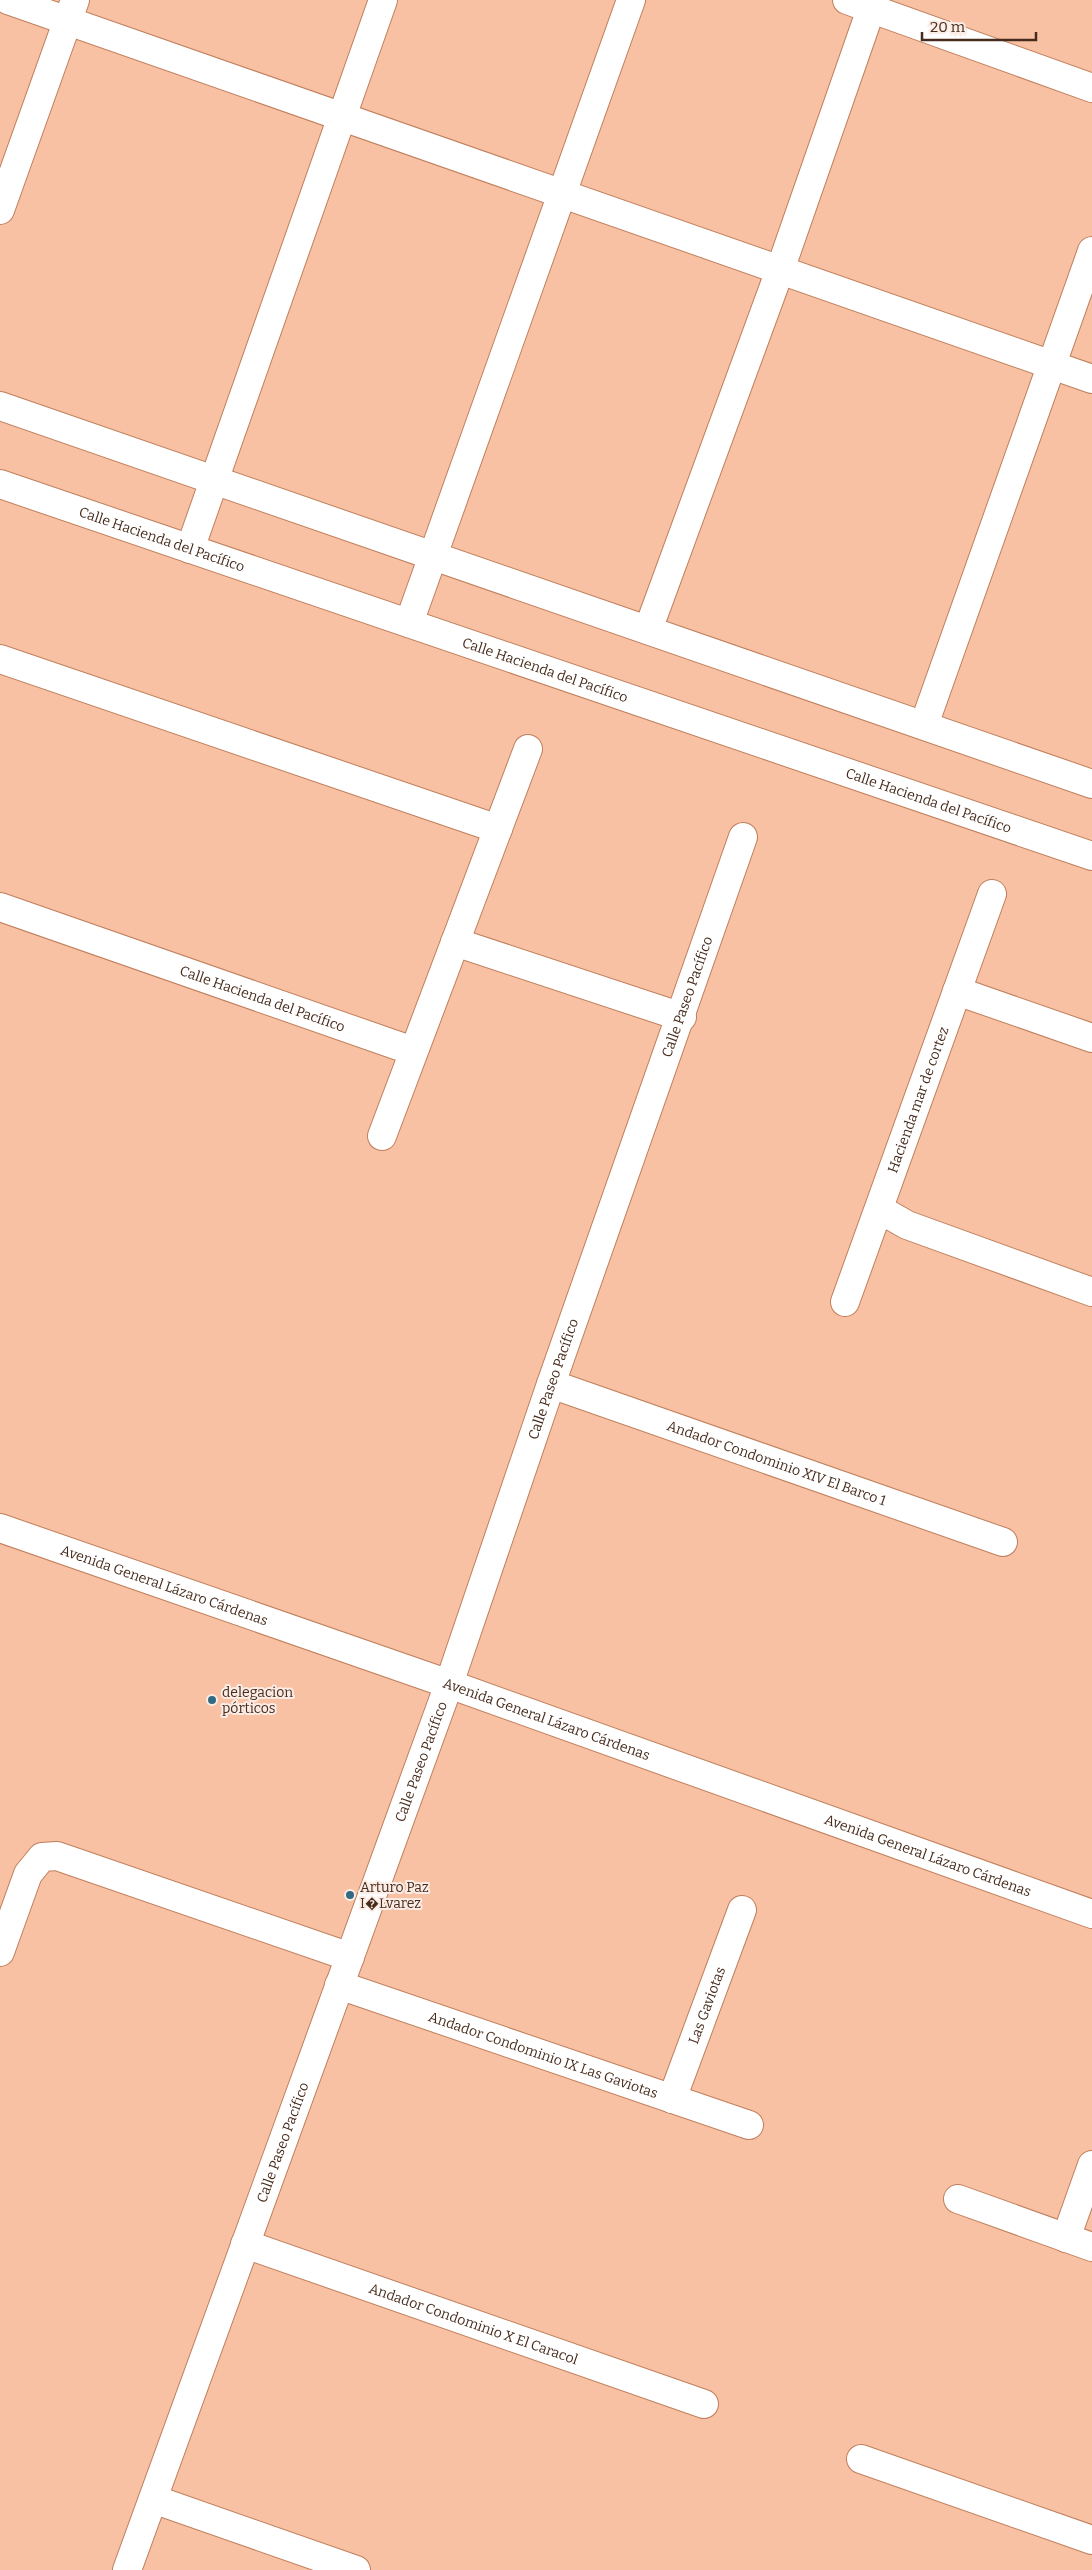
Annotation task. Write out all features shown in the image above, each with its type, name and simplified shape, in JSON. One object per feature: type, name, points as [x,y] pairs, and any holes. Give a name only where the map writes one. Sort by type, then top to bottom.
[{"type":"street","points":[[8,0],[72,10],[344,117],[1092,379]]},
{"type":"street","points":[[190,549],[344,117],[383,0]]},
{"type":"street","points":[[409,623],[631,0]]},
{"type":"street","points":[[648,630],[780,270],[859,4],[1092,88]]},
{"type":"street","points":[[0,210],[72,10]]},
{"type":"street","points":[[924,725],[1092,251]]},
{"type":"street","points":[[0,406],[1092,784]]},
{"type":"street","name":"Calle Hacienda del Pacífico","points":[[0,484],[1092,856]]},
{"type":"street","points":[[0,659],[498,829]]},
{"type":"street","points":[[382,1136],[528,749]]},
{"type":"street","name":"Calle Paseo Pacífico","points":[[127,2570],[449,1684],[551,1384],[682,1017],[743,837]]},
{"type":"street","name":"Hacienda mar de cortez","points":[[845,1302],[992,894]]},
{"type":"street","name":"Calle Hacienda del Pacífico","points":[[0,907],[413,1051]]},
{"type":"street","points":[[455,942],[682,1017]]},
{"type":"street","points":[[957,991],[1092,1038]]},
{"type":"street","points":[[879,1209],[907,1225],[1092,1292]]},
{"type":"street","name":"Andador Condominio XIV El Barco 1","points":[[551,1384],[1003,1542]]},
{"type":"street","name":"Avenida General Lázaro Cárdenas","points":[[0,1528],[449,1684],[1092,1914]]},
{"type":"street","points":[[0,1952],[28,1874],[42,1857],[57,1856],[350,1956]]},
{"type":"street","name":"Las Gaviotas","points":[[672,2099],[742,1910]]},
{"type":"street","name":"Andador Condominio IX Las Gaviotas","points":[[339,1985],[749,2125]]},
{"type":"street","points":[[1066,2238],[1092,2165]]},
{"type":"street","points":[[958,2199],[1092,2247]]},
{"type":"street","name":"Andador Condominio X El Caracol","points":[[245,2244],[704,2404]]},
{"type":"street","points":[[861,2460],[1092,2540]]},
{"type":"street","points":[[153,2499],[356,2570]]},
{"type":"place","name":"delegacion pórticos","points":[[212,1700]]},
{"type":"place","name":"Arturo Paz I�Lvarez","points":[[350,1895]]}]
